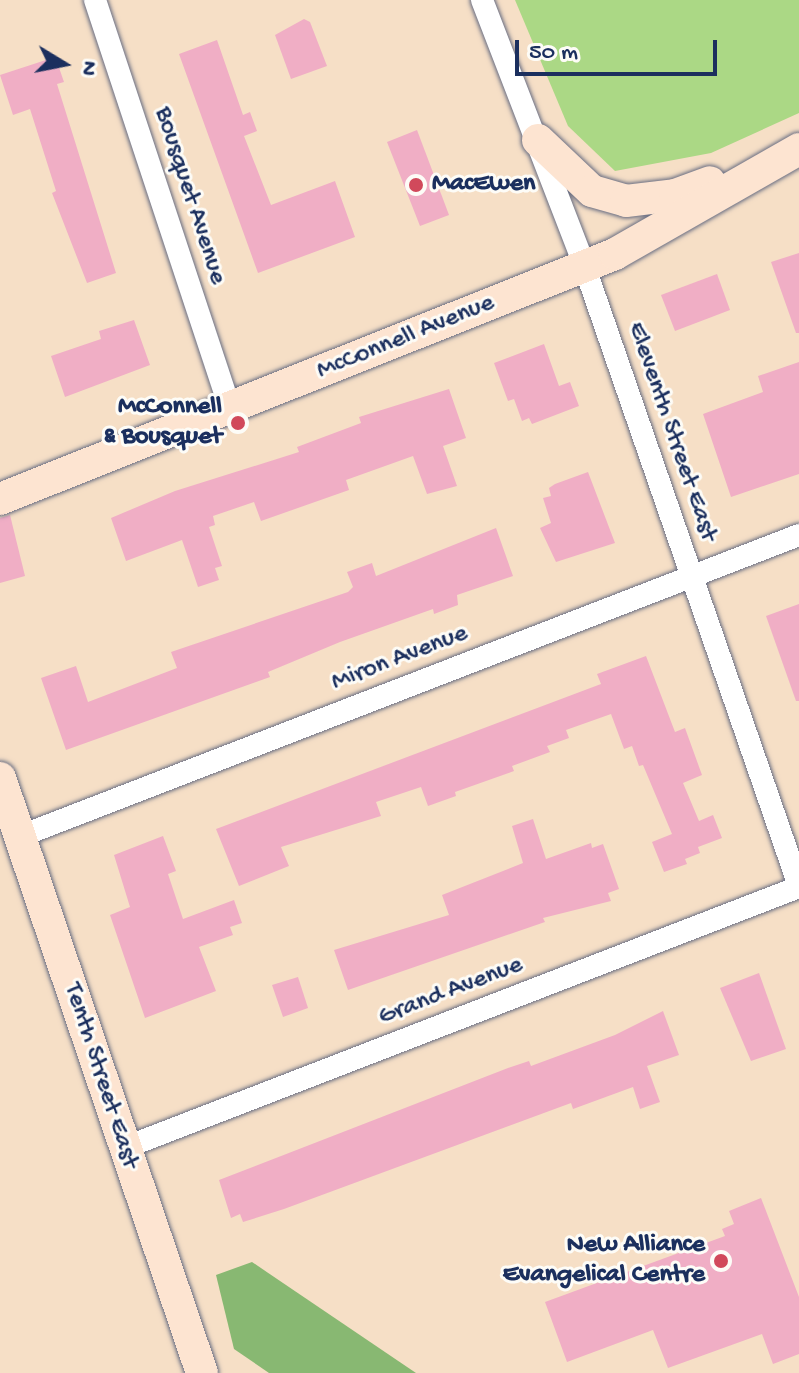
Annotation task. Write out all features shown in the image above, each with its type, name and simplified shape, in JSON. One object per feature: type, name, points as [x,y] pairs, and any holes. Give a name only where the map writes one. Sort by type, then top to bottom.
[{"type":"main road","points":[[538,140],[592,191],[626,201],[675,195],[799,148]]},
{"type":"main road","name":"McConnell Avenue","points":[[0,499],[615,254],[799,148]]},
{"type":"main road","name":"Tenth Street East","points":[[0,778],[202,1373]]},
{"type":"street","name":"Bousquet Avenue","points":[[95,0],[230,408]]},
{"type":"street","name":"Eleventh Street East","points":[[482,0],[584,265],[799,887]]},
{"type":"street","name":"Miron Avenue","points":[[21,836],[799,535]]},
{"type":"street","name":"Grand Avenue","points":[[124,1148],[799,887]]},
{"type":"green space","points":[[515,0],[799,0],[799,113],[711,153],[615,171],[568,126]]},
{"type":"green space","points":[[252,1262],[416,1373],[269,1373],[234,1349],[216,1275]]},
{"type":"building","points":[[304,19],[310,22],[327,66],[291,79],[275,35]]},
{"type":"building","points":[[217,40],[243,115],[250,112],[257,131],[244,136],[271,205],[335,181],[355,237],[258,273],[179,54]]},
{"type":"building","points":[[56,59],[64,82],[57,84],[116,273],[87,283],[52,193],[56,191],[30,109],[13,115],[0,75]]},
{"type":"building","points":[[417,130],[449,215],[420,226],[387,142]]},
{"type":"building","points":[[799,253],[799,333],[796,333],[771,262]]},
{"type":"building","points":[[717,274],[730,310],[675,331],[661,295]]},
{"type":"building","points":[[134,320],[150,365],[65,397],[51,356],[101,339],[99,331]]},
{"type":"building","points":[[544,344],[559,386],[570,382],[579,406],[532,424],[529,418],[522,421],[514,399],[508,401],[494,363]]},
{"type":"building","points":[[799,362],[799,474],[731,497],[703,414],[763,392],[758,376]]},
{"type":"building","points":[[449,389],[466,438],[443,446],[457,486],[427,494],[413,456],[346,480],[349,490],[261,521],[254,502],[213,516],[215,525],[209,527],[222,566],[215,568],[219,580],[198,587],[182,540],[126,561],[111,518],[175,491],[299,452],[297,447],[361,423],[359,417]]},
{"type":"building","points":[[588,472],[615,543],[556,562],[540,528],[551,523],[543,498],[551,496],[549,488],[555,484]]},
{"type":"building","points":[[10,515],[25,576],[0,583],[0,518]]},
{"type":"building","points":[[496,528],[513,576],[457,595],[458,605],[434,614],[433,609],[340,642],[268,672],[270,677],[66,750],[41,678],[76,666],[88,702],[177,668],[171,652],[348,592],[353,587],[347,572],[372,563],[376,576]]},
{"type":"building","points":[[799,604],[799,701],[796,701],[766,616]]},
{"type":"building","points":[[646,656],[675,732],[685,728],[702,775],[683,783],[699,821],[713,815],[722,838],[698,847],[700,853],[685,859],[687,864],[664,872],[652,842],[672,834],[643,765],[639,766],[632,746],[624,749],[611,714],[566,730],[569,738],[547,746],[550,752],[512,766],[514,771],[455,792],[456,796],[428,806],[421,787],[376,802],[381,816],[281,847],[289,866],[239,886],[216,829],[601,684],[597,674]]},
{"type":"building","points":[[533,819],[546,859],[591,843],[592,848],[603,844],[619,889],[608,893],[611,901],[543,918],[545,922],[348,990],[334,950],[449,915],[442,895],[523,863],[512,826]]},
{"type":"building","points":[[163,836],[176,871],[168,874],[183,919],[234,900],[242,923],[230,927],[233,935],[199,947],[216,991],[145,1018],[110,915],[130,907],[114,855]]},
{"type":"building","points":[[759,973],[786,1049],[751,1061],[720,988]]},
{"type":"building","points":[[298,977],[308,1008],[283,1017],[272,985]]},
{"type":"building","points":[[663,1011],[679,1055],[647,1066],[660,1102],[640,1109],[633,1087],[573,1109],[571,1103],[284,1209],[243,1222],[240,1214],[231,1218],[219,1180],[508,1068],[529,1061],[531,1066],[615,1035]]},
{"type":"building","name":"New Alliance Evangelical Centre","points":[[761,1198],[799,1297],[799,1354],[773,1364],[762,1334],[668,1368],[653,1330],[567,1362],[545,1302],[725,1236],[722,1229],[734,1224],[729,1211]]},
{"type":"place","name":"MacEwen","points":[[416,185]]},
{"type":"place","name":"McConnell & Bousquet","points":[[238,423]]},
{"type":"place","name":"New Alliance Evangelical Centre","points":[[721,1261]]}]
